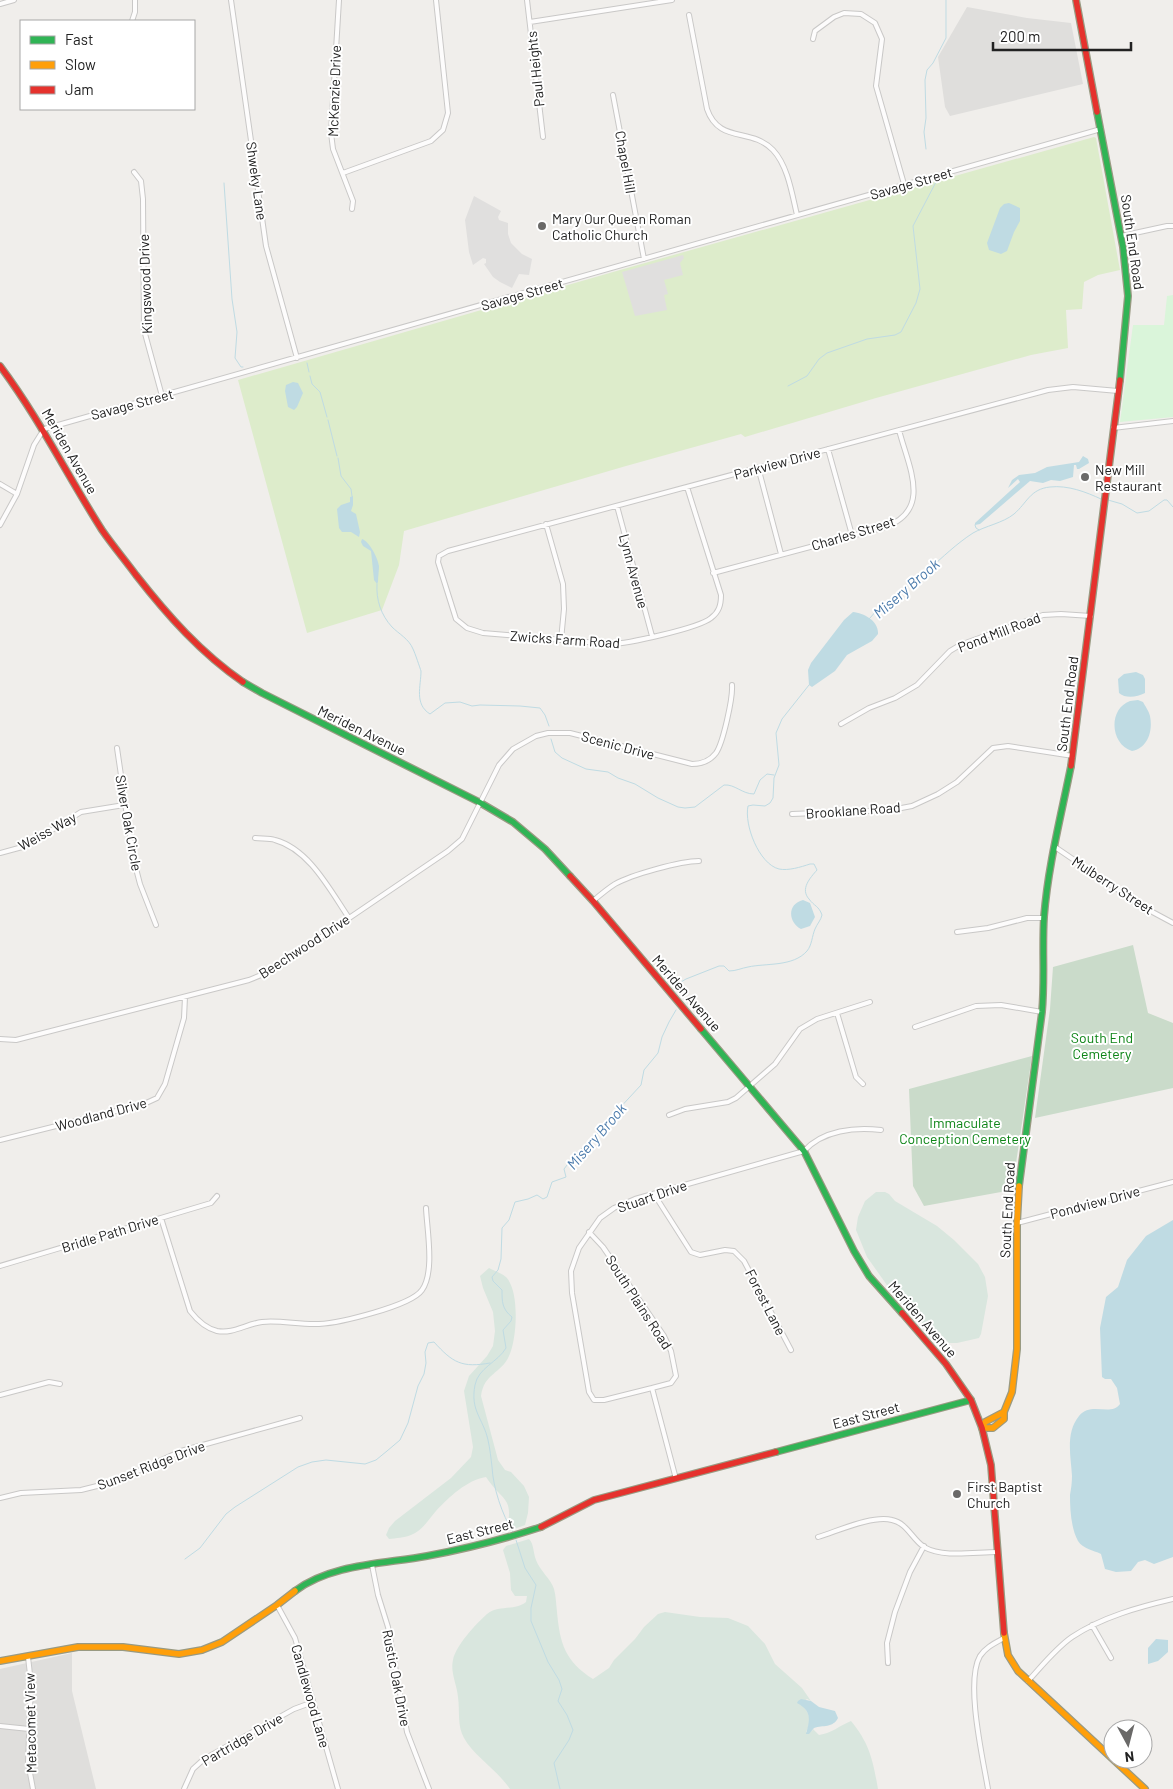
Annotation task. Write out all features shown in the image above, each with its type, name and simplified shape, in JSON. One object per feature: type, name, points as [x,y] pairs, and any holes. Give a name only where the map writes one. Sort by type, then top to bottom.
[{"type":"street","points":[[0,4],[14,0]]},
{"type":"street","points":[[132,20],[135,12],[135,0]]},
{"type":"street","name":"Shweky Lane","points":[[231,0],[266,246],[297,358]]},
{"type":"street","name":"McKenzie Drive","points":[[339,0],[330,133],[333,149],[353,201],[352,209]]},
{"type":"street","points":[[343,173],[431,141],[443,130],[448,113],[436,0]]},
{"type":"street","name":"Paul Heights","points":[[527,0],[543,138]]},
{"type":"street","points":[[530,22],[672,0]]},
{"type":"street","name":"South End Road","points":[[982,1428],[986,1422],[1004,1412],[1012,1392],[1017,1349],[1017,1223],[1020,1177],[1042,1012],[1044,918],[1048,883],[1073,756],[1126,328],[1128,296],[1121,236],[1076,0]]},
{"type":"street","points":[[813,39],[815,31],[825,23],[844,13],[854,12],[861,14],[875,23],[882,39],[876,86],[904,184]]},
{"type":"street","points":[[689,15],[710,118],[714,124],[725,132],[754,138],[772,148],[784,167],[797,215]]},
{"type":"street","name":"Chapel Hill","points":[[613,95],[644,259]]},
{"type":"street","name":"Savage Street","points":[[44,429],[1101,129]]},
{"type":"street","name":"Kingswood Drive","points":[[134,172],[141,181],[143,198],[144,330],[162,396]]},
{"type":"street","points":[[1121,236],[1173,226]]},
{"type":"street","name":"Meriden Avenue","points":[[0,366],[15,384],[44,429],[108,539],[177,625],[209,657],[238,680],[479,802],[513,822],[545,849],[593,901],[804,1150],[854,1252],[869,1276],[946,1364],[971,1400],[982,1428],[991,1465],[1004,1638],[1008,1655],[1018,1671],[1028,1681],[1145,1789]]},
{"type":"street","name":"Parkview Drive","points":[[458,622],[451,607],[438,562],[439,556],[453,549],[1060,387],[1118,391]]},
{"type":"street","points":[[1114,428],[1173,421]]},
{"type":"street","points":[[0,525],[17,494],[34,445],[44,429]]},
{"type":"street","name":"Charles Street","points":[[713,573],[892,524],[901,519],[911,507],[914,489],[899,430]]},
{"type":"street","points":[[828,450],[852,535]]},
{"type":"street","points":[[758,467],[781,554]]},
{"type":"street","points":[[0,484],[17,494]]},
{"type":"street","name":"Zwicks Farm Road","points":[[458,622],[472,630],[484,633],[617,644],[702,623],[716,614],[721,601],[720,592],[687,487]]},
{"type":"street","name":"Lynn Avenue","points":[[617,506],[652,636]]},
{"type":"street","points":[[546,524],[563,584],[564,609],[561,640]]},
{"type":"street","name":"Pond Mill Road","points":[[841,724],[869,708],[895,698],[917,685],[950,651],[960,645],[1043,615],[1091,616]]},
{"type":"street","name":"Scenic Drive","points":[[479,802],[499,765],[507,755],[528,740],[548,733],[578,735],[692,764],[708,760],[718,749],[732,698],[732,685]]},
{"type":"street","name":"Brooklane Road","points":[[792,814],[891,810],[912,806],[938,794],[957,782],[988,752],[998,746],[1073,756]]},
{"type":"street","name":"Silver Oak Circle","points":[[117,748],[124,805],[138,875],[156,925]]},
{"type":"street","name":"Beechwood Drive","points":[[0,1039],[16,1040],[249,980],[271,971],[448,851],[462,839],[479,802]]},
{"type":"street","name":"Weiss Way","points":[[0,853],[26,846],[81,812],[124,805]]},
{"type":"street","points":[[255,838],[275,840],[297,851],[316,870],[349,918]]},
{"type":"street","name":"Mulberry Street","points":[[1055,846],[1145,908],[1173,922]]},
{"type":"street","points":[[593,901],[607,890],[625,880],[686,861],[698,861]]},
{"type":"street","points":[[957,932],[988,928],[1027,918],[1044,918]]},
{"type":"street","name":"Woodland Drive","points":[[0,1140],[144,1104],[157,1098],[164,1084],[184,1018],[185,997]]},
{"type":"street","points":[[669,1115],[685,1109],[728,1102],[743,1093],[780,1058],[800,1029],[817,1019],[870,1002]]},
{"type":"street","points":[[915,1027],[976,1006],[1001,1005],[1042,1012]]},
{"type":"street","points":[[837,1013],[856,1078],[863,1084]]},
{"type":"street","name":"Stuart Drive","points":[[652,1388],[604,1400],[594,1400],[589,1392],[572,1293],[571,1271],[579,1248],[600,1218],[614,1208],[635,1199],[804,1150],[824,1137],[838,1132],[854,1129],[880,1130]]},
{"type":"street","name":"Pondview Drive","points":[[1017,1223],[1173,1182]]},
{"type":"street","name":"Forest Lane","points":[[654,1194],[692,1252],[700,1255],[725,1250],[734,1251],[744,1261],[791,1350]]},
{"type":"street","name":"Bridle Path Drive","points":[[0,1266],[211,1203],[217,1196]]},
{"type":"street","points":[[161,1218],[190,1311],[199,1322],[216,1330],[231,1332],[262,1322],[327,1323],[392,1307],[419,1295],[428,1282],[430,1270],[426,1208]]},
{"type":"street","name":"South Plains Road","points":[[589,1232],[603,1246],[664,1336],[671,1351],[676,1376],[671,1383],[652,1388]]},
{"type":"street","points":[[0,1395],[49,1382],[60,1384]]},
{"type":"street","points":[[652,1388],[676,1478]]},
{"type":"street","name":"East Street","points":[[0,1662],[78,1647],[123,1647],[179,1654],[202,1650],[222,1642],[277,1606],[297,1589],[320,1576],[347,1569],[428,1556],[503,1540],[544,1526],[594,1500],[971,1400]]},
{"type":"street","name":"Sunset Ridge Drive","points":[[0,1498],[21,1492],[81,1490],[100,1486],[181,1451],[300,1418]]},
{"type":"street","points":[[818,1537],[878,1518],[894,1520],[906,1527],[924,1546],[946,1553],[997,1552]]},
{"type":"street","points":[[888,1663],[887,1643],[895,1612],[910,1572],[924,1546]]},
{"type":"street","name":"Rustic Oak Drive","points":[[372,1565],[378,1595],[388,1627],[407,1732],[429,1789]]},
{"type":"street","points":[[1028,1681],[1070,1638],[1092,1625],[1139,1607],[1173,1599]]},
{"type":"street","name":"Candlewood Lane","points":[[277,1606],[295,1638],[338,1789]]},
{"type":"street","points":[[1092,1625],[1111,1658]]},
{"type":"street","points":[[988,1789],[975,1707],[975,1675],[979,1658],[989,1646],[1004,1638]]},
{"type":"street","name":"Metacomet View","points":[[28,1657],[31,1683],[28,1762],[33,1789]]},
{"type":"street","name":"Partridge Drive","points":[[184,1789],[192,1769],[204,1759],[294,1709],[313,1702]]},
{"type":"street","points":[[0,1726],[29,1729]]},
{"type":"shaded area","points":[[967,7],[1027,18],[1071,23],[1083,84],[950,116],[945,107],[938,57]]},
{"type":"shaded area","points":[[474,196],[501,211],[498,217],[499,220],[508,223],[508,234],[511,243],[522,254],[532,259],[529,275],[519,274],[512,288],[493,277],[484,264],[486,259],[483,258],[473,265],[469,252],[465,220]]},
{"type":"shaded area","points":[[683,255],[684,258],[680,263],[683,275],[664,280],[668,294],[664,295],[667,310],[635,316],[622,272]]},
{"type":"shaded area","points":[[876,1192],[889,1194],[895,1201],[937,1226],[978,1264],[985,1277],[988,1296],[979,1338],[949,1343],[936,1330],[920,1322],[894,1295],[867,1257],[856,1230],[858,1217],[865,1201]]},
{"type":"shaded area","points":[[489,1268],[506,1277],[514,1293],[516,1315],[514,1338],[509,1356],[502,1367],[489,1378],[481,1396],[498,1460],[505,1470],[511,1472],[524,1486],[529,1497],[525,1525],[506,1532],[508,1506],[486,1477],[472,1482],[459,1490],[436,1511],[419,1531],[406,1537],[389,1539],[386,1535],[395,1521],[451,1478],[471,1457],[473,1447],[464,1391],[469,1376],[487,1356],[493,1346],[495,1331],[493,1312],[480,1276]]},
{"type":"shaded area","points":[[529,1539],[538,1564],[554,1589],[562,1643],[576,1665],[593,1679],[609,1668],[614,1660],[658,1614],[665,1612],[700,1617],[728,1618],[748,1626],[765,1644],[775,1664],[802,1688],[811,1701],[807,1699],[801,1704],[809,1717],[806,1732],[813,1729],[819,1735],[824,1734],[851,1721],[867,1745],[878,1789],[510,1789],[473,1751],[464,1738],[460,1723],[459,1702],[452,1665],[462,1641],[487,1614],[491,1611],[522,1605],[526,1602],[527,1596],[515,1596],[511,1590],[510,1573],[503,1550],[506,1546]]},
{"type":"shaded area","points":[[72,1653],[72,1691],[96,1789],[0,1789],[0,1669]]},
{"type":"green space","points":[[1094,137],[1096,138],[1120,270],[1098,275],[1084,282],[1082,309],[1066,310],[1068,348],[1031,355],[745,437],[741,434],[404,531],[399,565],[382,610],[307,633],[238,380]]},
{"type":"green space","points":[[1173,295],[1173,417],[1120,422],[1133,325],[1164,325],[1167,296]]},
{"type":"green space","name":"South End Cemetery","points":[[1133,945],[1148,1013],[1173,1023],[1173,1088],[1035,1118],[1050,1009],[1053,967]]},
{"type":"green space","name":"Immaculate Conception Cemetery","points":[[1032,1056],[1012,1190],[924,1206],[913,1186],[909,1089]]},
{"type":"water","points":[[1009,203],[1020,208],[1020,221],[1007,251],[1001,254],[989,250],[987,243],[1000,208],[1004,204]]},
{"type":"water","points":[[293,382],[298,383],[303,393],[294,410],[288,407],[285,391],[286,385]]},
{"type":"water","points":[[1083,456],[1088,459],[1089,463],[1079,469],[1074,465],[1073,477],[1043,483],[1030,481],[980,524],[975,525],[1020,482],[1018,479],[1008,488],[1012,480],[1019,475],[1035,473],[1047,467],[1079,462]]},
{"type":"water","points":[[353,496],[351,511],[356,514],[360,532],[359,537],[351,532],[342,532],[339,528],[337,509],[341,505],[350,502],[350,497]]},
{"type":"water","points":[[362,539],[370,546],[378,563],[377,584],[374,580],[371,551],[363,546]]},
{"type":"water","points":[[853,612],[870,618],[878,629],[878,634],[872,641],[847,655],[835,671],[812,687],[809,685],[808,670],[811,663],[844,620]]},
{"type":"water","points":[[1136,672],[1143,675],[1145,679],[1145,693],[1132,697],[1119,693],[1118,679],[1124,674]]},
{"type":"water","points":[[1138,700],[1143,702],[1149,712],[1151,722],[1150,733],[1146,743],[1132,751],[1119,741],[1114,726],[1118,711],[1130,701]]},
{"type":"water","points":[[803,900],[810,903],[815,917],[810,926],[801,929],[794,922],[791,913],[794,905]]},
{"type":"water","points":[[1173,1220],[1173,1557],[1154,1564],[1145,1560],[1138,1562],[1131,1571],[1116,1572],[1105,1569],[1101,1554],[1088,1549],[1078,1541],[1072,1525],[1070,1507],[1072,1476],[1070,1437],[1075,1423],[1084,1412],[1095,1409],[1116,1408],[1120,1404],[1117,1388],[1111,1379],[1102,1377],[1100,1328],[1106,1297],[1118,1287],[1127,1260],[1146,1236]]},
{"type":"water","points":[[1156,1639],[1168,1640],[1168,1652],[1158,1661],[1148,1664],[1148,1648]]},
{"type":"water","points":[[801,1699],[811,1701],[819,1707],[835,1711],[838,1718],[827,1726],[814,1728],[809,1734],[806,1734],[809,1716],[805,1709],[797,1703]]},
{"type":"waterway","points":[[926,149],[924,132],[926,118],[925,80],[927,70],[933,63],[946,38],[946,0]]},
{"type":"waterway","points":[[788,386],[807,376],[819,359],[827,353],[867,339],[895,335],[901,332],[916,303],[920,289],[913,226],[936,182]]},
{"type":"waterway","points":[[224,183],[232,299],[237,332],[235,358],[243,367]]},
{"type":"waterway","points":[[307,363],[309,372]]},
{"type":"waterway","points":[[310,376],[312,384],[320,392],[327,417]]},
{"type":"waterway","points":[[328,420],[337,456]]},
{"type":"waterway","points":[[338,458],[341,476],[351,489],[352,496]]},
{"type":"waterway","name":"Misery Brook","points":[[869,619],[882,605],[921,576],[961,542],[973,533],[1010,517],[1029,497],[1043,488],[1070,488],[1101,499]]},
{"type":"waterway","name":"Misery Brook","points":[[1108,500],[1122,504],[1137,513],[1149,511],[1164,500],[1167,500],[1173,507]]},
{"type":"waterway","name":"Misery Brook","points":[[975,525],[979,530]]},
{"type":"waterway","points":[[377,584],[377,596],[382,612],[392,627],[409,642],[415,654],[421,671],[420,700],[425,710],[430,714],[445,703],[460,702],[472,706],[540,708],[549,726]]},
{"type":"waterway","name":"Misery Brook","points":[[679,989],[681,982],[686,979],[719,966],[724,966],[729,971],[732,971],[755,966],[779,964],[801,956],[810,946],[822,915],[805,891],[809,880],[817,870],[814,864],[786,869],[772,866],[765,860],[754,843],[747,814],[748,806],[765,806],[773,798],[774,778],[779,765],[776,733],[782,719],[809,685]]},
{"type":"waterway","points":[[551,739],[555,752],[562,758],[586,769],[608,772],[678,807],[695,807],[724,785],[754,794],[760,780],[767,774],[774,775]]},
{"type":"waterway","name":"Misery Brook","points":[[513,1532],[496,1492],[488,1440],[474,1401],[475,1385],[480,1374],[506,1348],[503,1330],[512,1317],[503,1305],[502,1290],[493,1281],[492,1277],[498,1270],[501,1259],[502,1228],[509,1220],[515,1202],[537,1195],[543,1199],[547,1197],[552,1182],[566,1177],[564,1169],[568,1163],[596,1135],[602,1126],[610,1122],[616,1112],[641,1085],[644,1070],[658,1053],[662,1037],[676,1010]]},
{"type":"waterway","points":[[185,1559],[200,1548],[226,1514],[298,1467],[326,1460],[365,1464],[376,1460],[400,1440],[408,1423],[418,1386],[424,1374],[425,1352],[428,1343],[434,1342],[447,1355],[465,1364],[490,1363]]},
{"type":"waterway","name":"Misery Brook","points":[[516,1540],[525,1568],[536,1585],[531,1608],[531,1621],[548,1662],[559,1680],[562,1689],[558,1701],[567,1715],[573,1730],[569,1740],[554,1763],[560,1789]]},
{"type":"traffic: fast","points":[[1097,112],[1123,247],[1128,296],[1120,380]]},
{"type":"traffic: fast","points":[[243,682],[479,802],[513,822],[545,849],[570,876]]},
{"type":"traffic: fast","points":[[1019,1186],[1042,1012],[1043,929],[1048,879],[1071,766]]},
{"type":"traffic: fast","points":[[701,1029],[804,1151],[854,1251],[869,1276],[902,1313]]},
{"type":"traffic: fast","points":[[776,1452],[971,1400]]},
{"type":"traffic: fast","points":[[295,1591],[309,1582],[341,1570],[456,1550],[499,1540],[541,1527]]},
{"type":"traffic: slow","points":[[1004,1412],[985,1422],[982,1428],[993,1428],[1004,1419],[1004,1412],[1012,1392],[1017,1349],[1017,1223],[1019,1186]]},
{"type":"traffic: slow","points":[[0,1661],[78,1647],[123,1647],[179,1654],[202,1650],[222,1642],[295,1591]]},
{"type":"traffic: slow","points":[[1004,1633],[1008,1655],[1018,1671],[1145,1789]]},
{"type":"traffic: jam","points":[[1076,0],[1097,112]]},
{"type":"traffic: jam","points":[[0,366],[27,406],[102,530],[148,590],[199,646],[243,682]]},
{"type":"traffic: jam","points":[[1071,766],[1120,380]]},
{"type":"traffic: jam","points":[[570,876],[701,1029]]},
{"type":"traffic: jam","points":[[902,1313],[946,1364],[971,1400],[982,1428],[991,1465],[1004,1633]]},
{"type":"traffic: jam","points":[[541,1527],[594,1500],[776,1452]]},
{"type":"place","name":"Mary Our Queen Roman Catholic Church","points":[[542,226]]},
{"type":"place","name":"New Mill Restaurant","points":[[1085,477]]},
{"type":"place","name":"First Baptist Church","points":[[957,1494]]}]
